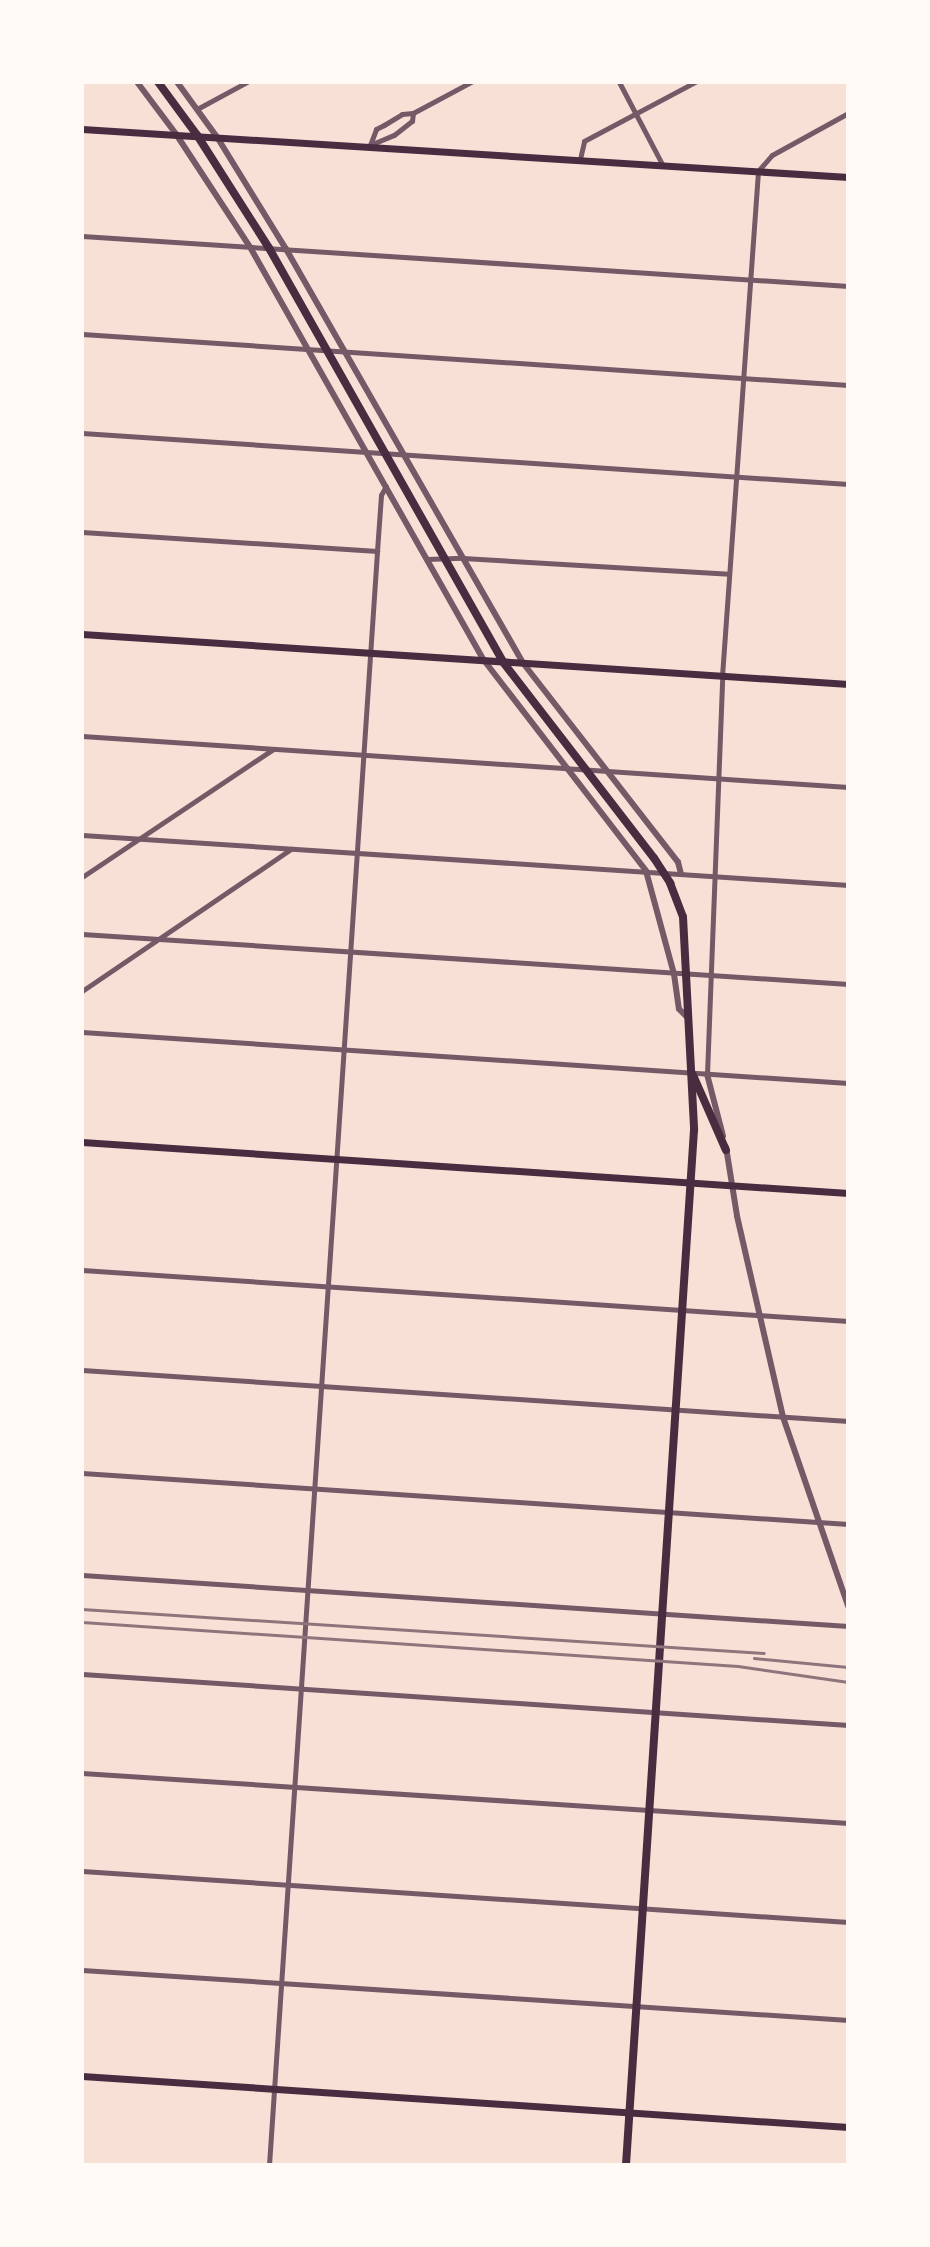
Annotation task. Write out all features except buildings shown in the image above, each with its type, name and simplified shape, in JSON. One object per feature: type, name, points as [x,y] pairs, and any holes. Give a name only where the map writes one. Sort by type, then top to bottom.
[{"type":"main road","points":[[158,82],[197,135],[269,248],[503,662],[663,872],[683,917],[694,1130],[626,2165]]},
{"type":"main road","points":[[82,129],[848,177]]},
{"type":"main road","points":[[82,634],[848,684]]},
{"type":"main road","points":[[691,1073],[701,1088],[726,1150]]},
{"type":"main road","points":[[82,1142],[848,1193]]},
{"type":"main road","points":[[82,2076],[848,2127]]},
{"type":"street","points":[[137,82],[176,134],[250,247],[483,659],[646,871],[674,974],[679,1009],[689,1019]]},
{"type":"street","points":[[177,82],[217,137],[286,249],[523,663],[678,862],[681,874]]},
{"type":"street","points":[[197,109],[247,82]]},
{"type":"street","points":[[370,145],[376,129],[471,82]]},
{"type":"street","points":[[619,82],[663,164]]},
{"type":"street","points":[[580,159],[583,141],[695,82]]},
{"type":"street","points":[[370,145],[394,135],[412,121],[413,113]]},
{"type":"street","points":[[848,113],[772,155],[758,171],[722,676],[707,1074],[726,1150],[759,1315],[783,1417],[848,1606]]},
{"type":"street","points":[[82,236],[848,286]]},
{"type":"street","points":[[82,334],[848,385]]},
{"type":"street","points":[[82,433],[848,484]]},
{"type":"street","points":[[269,2165],[377,551],[381,495],[386,485]]},
{"type":"street","points":[[82,531],[377,551]]},
{"type":"street","points":[[427,559],[463,558],[729,574]]},
{"type":"street","points":[[82,736],[848,787]]},
{"type":"street","points":[[82,877],[273,749]]},
{"type":"street","points":[[82,835],[848,885]]},
{"type":"street","points":[[82,991],[292,849]]},
{"type":"street","points":[[82,934],[848,984]]},
{"type":"street","points":[[82,1032],[848,1083]]},
{"type":"street","points":[[82,1270],[848,1321]]},
{"type":"street","points":[[82,1370],[848,1421]]},
{"type":"street","points":[[82,1473],[848,1524]]},
{"type":"street","points":[[82,1575],[848,1626]]},
{"type":"street","points":[[82,1674],[848,1725]]},
{"type":"street","points":[[82,1773],[848,1823]]},
{"type":"street","points":[[82,1871],[848,1922]]},
{"type":"street","points":[[82,1970],[848,2020]]},
{"type":"railway","points":[[82,1609],[764,1653]]},
{"type":"railway","points":[[82,1622],[738,1666],[848,1682]]},
{"type":"railway","points":[[754,1658],[848,1667]]}]
